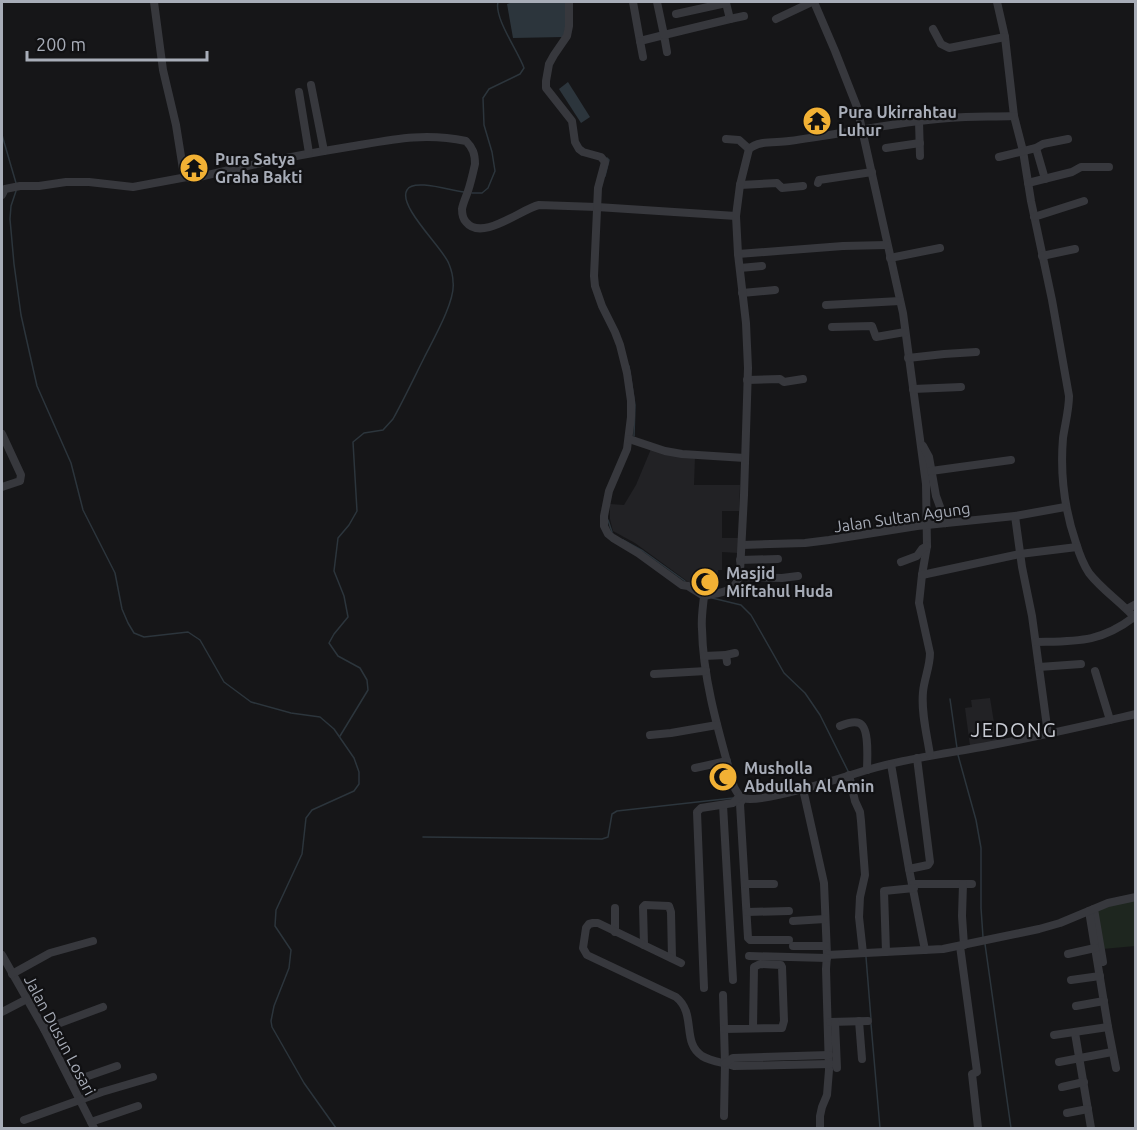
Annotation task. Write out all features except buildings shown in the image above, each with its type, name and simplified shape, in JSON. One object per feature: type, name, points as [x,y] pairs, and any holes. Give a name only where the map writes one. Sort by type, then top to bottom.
[{"type":"street","points":[[154,2],[163,69],[183,169],[187,177]]},
{"type":"street","points":[[569,2],[567,36],[549,64],[546,84],[549,92],[572,121],[575,141],[579,149],[602,157],[605,162],[598,188],[600,207],[594,258],[595,286],[620,345],[631,401],[629,439],[623,460],[609,491],[604,526],[613,538],[682,585],[704,596],[727,591],[733,587],[739,577],[745,458],[747,343],[736,216],[740,185],[749,149],[760,144],[950,118],[1014,116]]},
{"type":"street","points":[[633,2],[643,57]]},
{"type":"street","points":[[657,2],[667,52]]},
{"type":"street","points":[[676,14],[725,2],[730,19]]},
{"type":"street","points":[[776,19],[813,2],[835,51],[857,107],[900,301],[926,484],[927,546],[919,603],[930,660],[923,694],[930,755]]},
{"type":"street","points":[[997,2],[1005,37],[1014,116],[1023,152],[1069,396],[1062,464],[1065,507],[1083,561],[1094,578],[1135,618],[1100,637],[1074,641],[1036,642]]},
{"type":"street","points":[[640,41],[744,16]]},
{"type":"street","points":[[933,29],[941,44],[949,48],[1005,37]]},
{"type":"street","points":[[311,85],[324,151]]},
{"type":"street","points":[[299,92],[309,153]]},
{"type":"street","points":[[919,122],[920,156]]},
{"type":"street","points":[[2,195],[5,189],[66,182],[133,186],[187,177],[192,179],[309,153],[395,138],[426,137],[466,141],[472,147],[475,164],[462,208],[464,218],[469,225],[477,229],[485,229],[539,205],[736,216]]},
{"type":"street","points":[[726,139],[739,140],[749,149]]},
{"type":"street","points":[[999,157],[1068,139]]},
{"type":"street","points":[[886,148],[920,143]]},
{"type":"street","points":[[1036,147],[1045,179]]},
{"type":"street","points":[[1028,183],[1072,172],[1081,167],[1109,166]]},
{"type":"street","points":[[818,183],[819,180],[873,172]]},
{"type":"street","points":[[740,185],[777,183],[782,188],[803,186]]},
{"type":"street","points":[[1034,217],[1083,201]]},
{"type":"street","points":[[738,254],[887,245]]},
{"type":"street","points":[[890,258],[940,248]]},
{"type":"street","points":[[1042,256],[1075,249]]},
{"type":"street","points":[[740,268],[762,266]]},
{"type":"street","points":[[742,293],[776,290]]},
{"type":"street","points":[[826,305],[900,301]]},
{"type":"street","points":[[832,327],[872,326],[876,337],[905,332]]},
{"type":"street","points":[[908,358],[976,352]]},
{"type":"street","points":[[747,380],[780,379],[784,382],[802,379]]},
{"type":"street","points":[[913,389],[961,387]]},
{"type":"street","points":[[2,434],[21,475],[20,481],[2,487]]},
{"type":"street","points":[[629,439],[682,454],[745,458]]},
{"type":"street","points":[[921,442],[929,457],[940,508],[946,523]]},
{"type":"street","points":[[931,471],[1011,460]]},
{"type":"street","name":"Jalan Sultan Agung","points":[[742,545],[805,543],[927,525],[1016,516],[1065,507]]},
{"type":"street","points":[[1016,516],[1048,734]]},
{"type":"street","points":[[901,561],[917,556],[927,546]]},
{"type":"street","points":[[922,575],[1020,554],[1077,547]]},
{"type":"street","points":[[740,561],[778,559]]},
{"type":"street","points":[[739,577],[798,576]]},
{"type":"street","points":[[704,596],[702,621],[706,670],[717,724],[734,787],[741,797],[749,939],[791,943],[827,953]]},
{"type":"street","points":[[1127,609],[1136,604]]},
{"type":"street","points":[[704,656],[727,659],[735,653]]},
{"type":"street","points":[[1039,667],[1081,664]]},
{"type":"street","points":[[654,674],[706,670]]},
{"type":"street","points":[[1095,671],[1110,720]]},
{"type":"street","points":[[704,988],[696,812],[701,808],[732,804],[741,797],[754,798],[802,789],[930,755],[1048,734],[1136,714]]},
{"type":"street","points":[[840,726],[856,722],[863,725],[868,746],[867,770]]},
{"type":"street","points":[[650,735],[717,724]]},
{"type":"street","points":[[909,868],[928,865],[930,862],[917,758]]},
{"type":"street","points":[[695,768],[727,761]]},
{"type":"street","points":[[891,764],[925,950]]},
{"type":"street","points":[[849,775],[861,821],[865,875],[860,897],[859,917],[863,953]]},
{"type":"street","points":[[802,789],[824,883],[832,1022],[832,1062],[820,1116],[820,1128]]},
{"type":"street","points":[[723,805],[733,980]]},
{"type":"street","points":[[745,884],[774,884]]},
{"type":"street","points":[[886,952],[884,892],[886,890],[914,886],[967,884],[962,916],[962,945],[977,1072],[972,1074],[978,1128]]},
{"type":"street","points":[[749,956],[944,949],[1039,929],[1114,901],[1136,897]]},
{"type":"street","points":[[644,945],[643,907],[645,905],[669,906],[672,958]]},
{"type":"street","points":[[615,908],[615,932]]},
{"type":"street","points":[[1092,910],[1095,948],[1116,1068]]},
{"type":"street","points":[[1092,910],[1103,962]]},
{"type":"street","points":[[747,912],[789,912]]},
{"type":"street","points":[[793,921],[825,919]]},
{"type":"street","points":[[681,963],[598,923],[589,924],[586,928],[583,948],[586,955],[681,1001],[687,1013],[690,1038],[695,1050],[705,1058],[734,1066],[806,1060],[832,1062]]},
{"type":"street","points":[[7,970],[30,965],[46,954],[93,941]]},
{"type":"street","points":[[1068,954],[1095,948]]},
{"type":"street","name":"Jalan Dusun Losari","points":[[2,955],[7,970],[44,1029],[92,1125]]},
{"type":"street","points":[[724,1029],[781,1029],[783,1027],[781,965],[760,964],[754,967],[753,1028]]},
{"type":"street","points":[[1071,980],[1100,976]]},
{"type":"street","points":[[723,996],[724,1116]]},
{"type":"street","points":[[2,1012],[27,999]]},
{"type":"street","points":[[1076,1006],[1104,1001]]},
{"type":"street","points":[[44,1029],[103,1007]]},
{"type":"street","points":[[832,1022],[863,1021],[862,1059]]},
{"type":"street","points":[[832,1022],[832,1062]]},
{"type":"street","points":[[1054,1035],[1108,1027]]},
{"type":"street","points":[[1075,1033],[1091,1128]]},
{"type":"street","points":[[1059,1062],[1112,1052]]},
{"type":"street","points":[[71,1082],[117,1066]]},
{"type":"street","points":[[24,1120],[153,1077]]},
{"type":"street","points":[[1062,1087],[1084,1082]]},
{"type":"street","points":[[92,1125],[138,1106]]},
{"type":"street","points":[[1067,1113],[1088,1109]]},
{"type":"shaded area","points":[[510,2],[568,2],[564,37],[513,38],[507,4]]},
{"type":"shaded area","points":[[568,82],[590,117],[581,123],[559,89]]},
{"type":"shaded area","points":[[651,449],[695,457],[694,485],[740,485],[739,511],[722,511],[722,538],[738,538],[738,553],[722,552],[722,570],[718,570],[717,589],[702,592],[635,543],[613,531],[610,504],[624,505],[636,485]]},
{"type":"shaded area","points":[[990,698],[997,741],[970,746],[965,708],[972,707],[971,700]]},
{"type":"shaded area","points":[[1135,899],[1135,946],[1102,949],[1097,914],[1099,910]]},
{"type":"waterway","points":[[472,193],[482,193],[488,188],[495,171],[484,125],[483,98],[489,89],[520,74],[524,68],[503,25],[498,2]]},
{"type":"waterway","points":[[2,135],[16,183]]},
{"type":"waterway","points":[[605,176],[609,160],[607,158]]},
{"type":"waterway","points":[[340,736],[368,690],[367,680],[360,668],[338,656],[329,643],[348,617],[344,596],[334,571],[338,538],[357,511],[353,442],[364,433],[383,430],[393,419],[443,320],[453,290],[453,277],[449,264],[409,206],[406,197],[407,190],[417,185],[425,185],[464,192]]},
{"type":"waterway","points":[[16,191],[10,219],[14,264],[21,315],[37,386],[71,463],[83,510],[115,573],[122,609],[128,623],[134,633],[144,637],[188,632],[200,640],[224,682],[251,702],[291,713],[320,717],[334,729],[354,758],[359,772],[359,784],[354,791],[312,810],[306,818],[302,854],[276,910],[275,926],[291,950],[289,968],[274,1006],[272,1027],[304,1083],[336,1128]]},
{"type":"waterway","points":[[629,366],[635,405],[634,436]]},
{"type":"waterway","points":[[608,520],[612,532]]},
{"type":"waterway","points":[[623,540],[643,551],[685,581]]},
{"type":"waterway","points":[[712,598],[741,605],[751,615],[784,673],[805,693],[820,715],[848,771]]},
{"type":"waterway","points":[[950,699],[957,748]]},
{"type":"waterway","points":[[958,755],[976,820],[981,848],[983,937]]},
{"type":"waterway","points":[[423,837],[602,839],[608,837],[612,814],[617,811],[733,798]]},
{"type":"waterway","points":[[985,944],[1011,1128]]},
{"type":"waterway","points":[[866,957],[871,1019]]},
{"type":"waterway","points":[[871,1024],[880,1128]]},
{"type":"place","name":"Pura Ukirrahtau Luhur","points":[[817,121]]},
{"type":"place","name":"Pura Satya Graha Bakti","points":[[194,168]]},
{"type":"place","name":"Masjid Miftahul Huda","points":[[705,582]]},
{"type":"place","name":"Musholla Abdullah Al Amin","points":[[723,777]]},
{"type":"district","name":"JEDONG","points":[[1014,730]]}]
